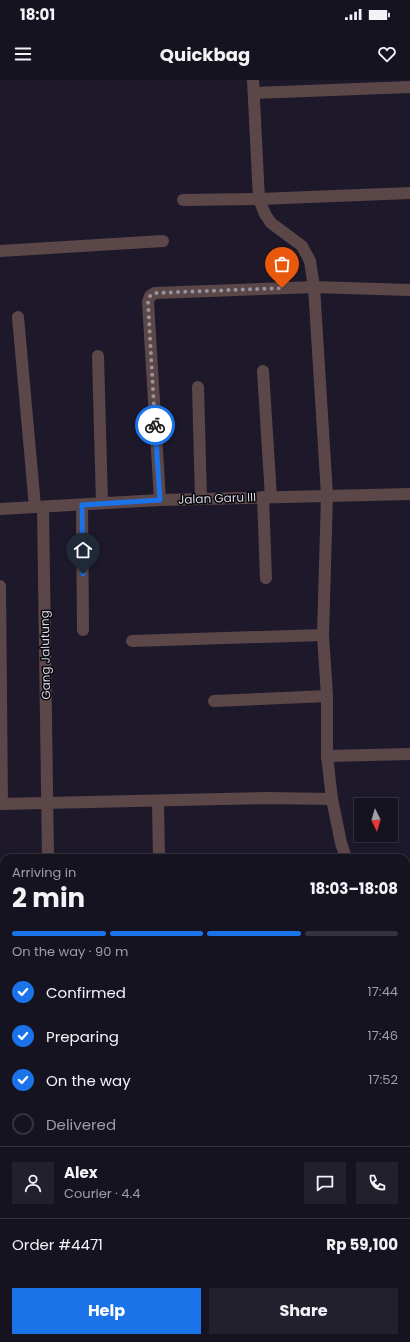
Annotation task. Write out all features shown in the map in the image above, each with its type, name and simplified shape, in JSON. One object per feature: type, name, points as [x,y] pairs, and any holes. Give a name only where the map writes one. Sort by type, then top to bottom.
[{"type":"street","points":[[253,80],[259,199],[265,214],[271,223],[302,246],[310,261],[314,287],[327,496],[323,635],[327,696],[327,756],[332,799],[345,854]]},
{"type":"street","points":[[254,94],[410,87]]},
{"type":"street","points":[[183,200],[259,199],[410,193]]},
{"type":"street","points":[[0,251],[163,241]]},
{"type":"street","points":[[160,500],[148,302],[150,296],[155,293],[314,287],[410,290]]},
{"type":"street","name":"Gang Jalutung","points":[[18,317],[39,507],[48,854]]},
{"type":"street","points":[[98,356],[102,503]]},
{"type":"street","points":[[263,371],[267,497],[266,578]]},
{"type":"street","points":[[198,388],[201,499]]},
{"type":"street","name":"Jalan Garu III","points":[[0,509],[160,500],[410,494]]},
{"type":"street","points":[[82,505],[83,630]]},
{"type":"street","points":[[0,586],[1,804],[266,798],[332,799]]},
{"type":"street","points":[[132,641],[323,635]]},
{"type":"street","points":[[214,701],[327,696]]},
{"type":"street","points":[[327,756],[410,754]]},
{"type":"street","points":[[158,801],[159,854]]},
{"type":"way so far","points":[[155,425],[148,302],[150,296],[155,293],[282,288]]},
{"type":"route","points":[[83,574],[82,505],[160,500],[155,425]]}]
